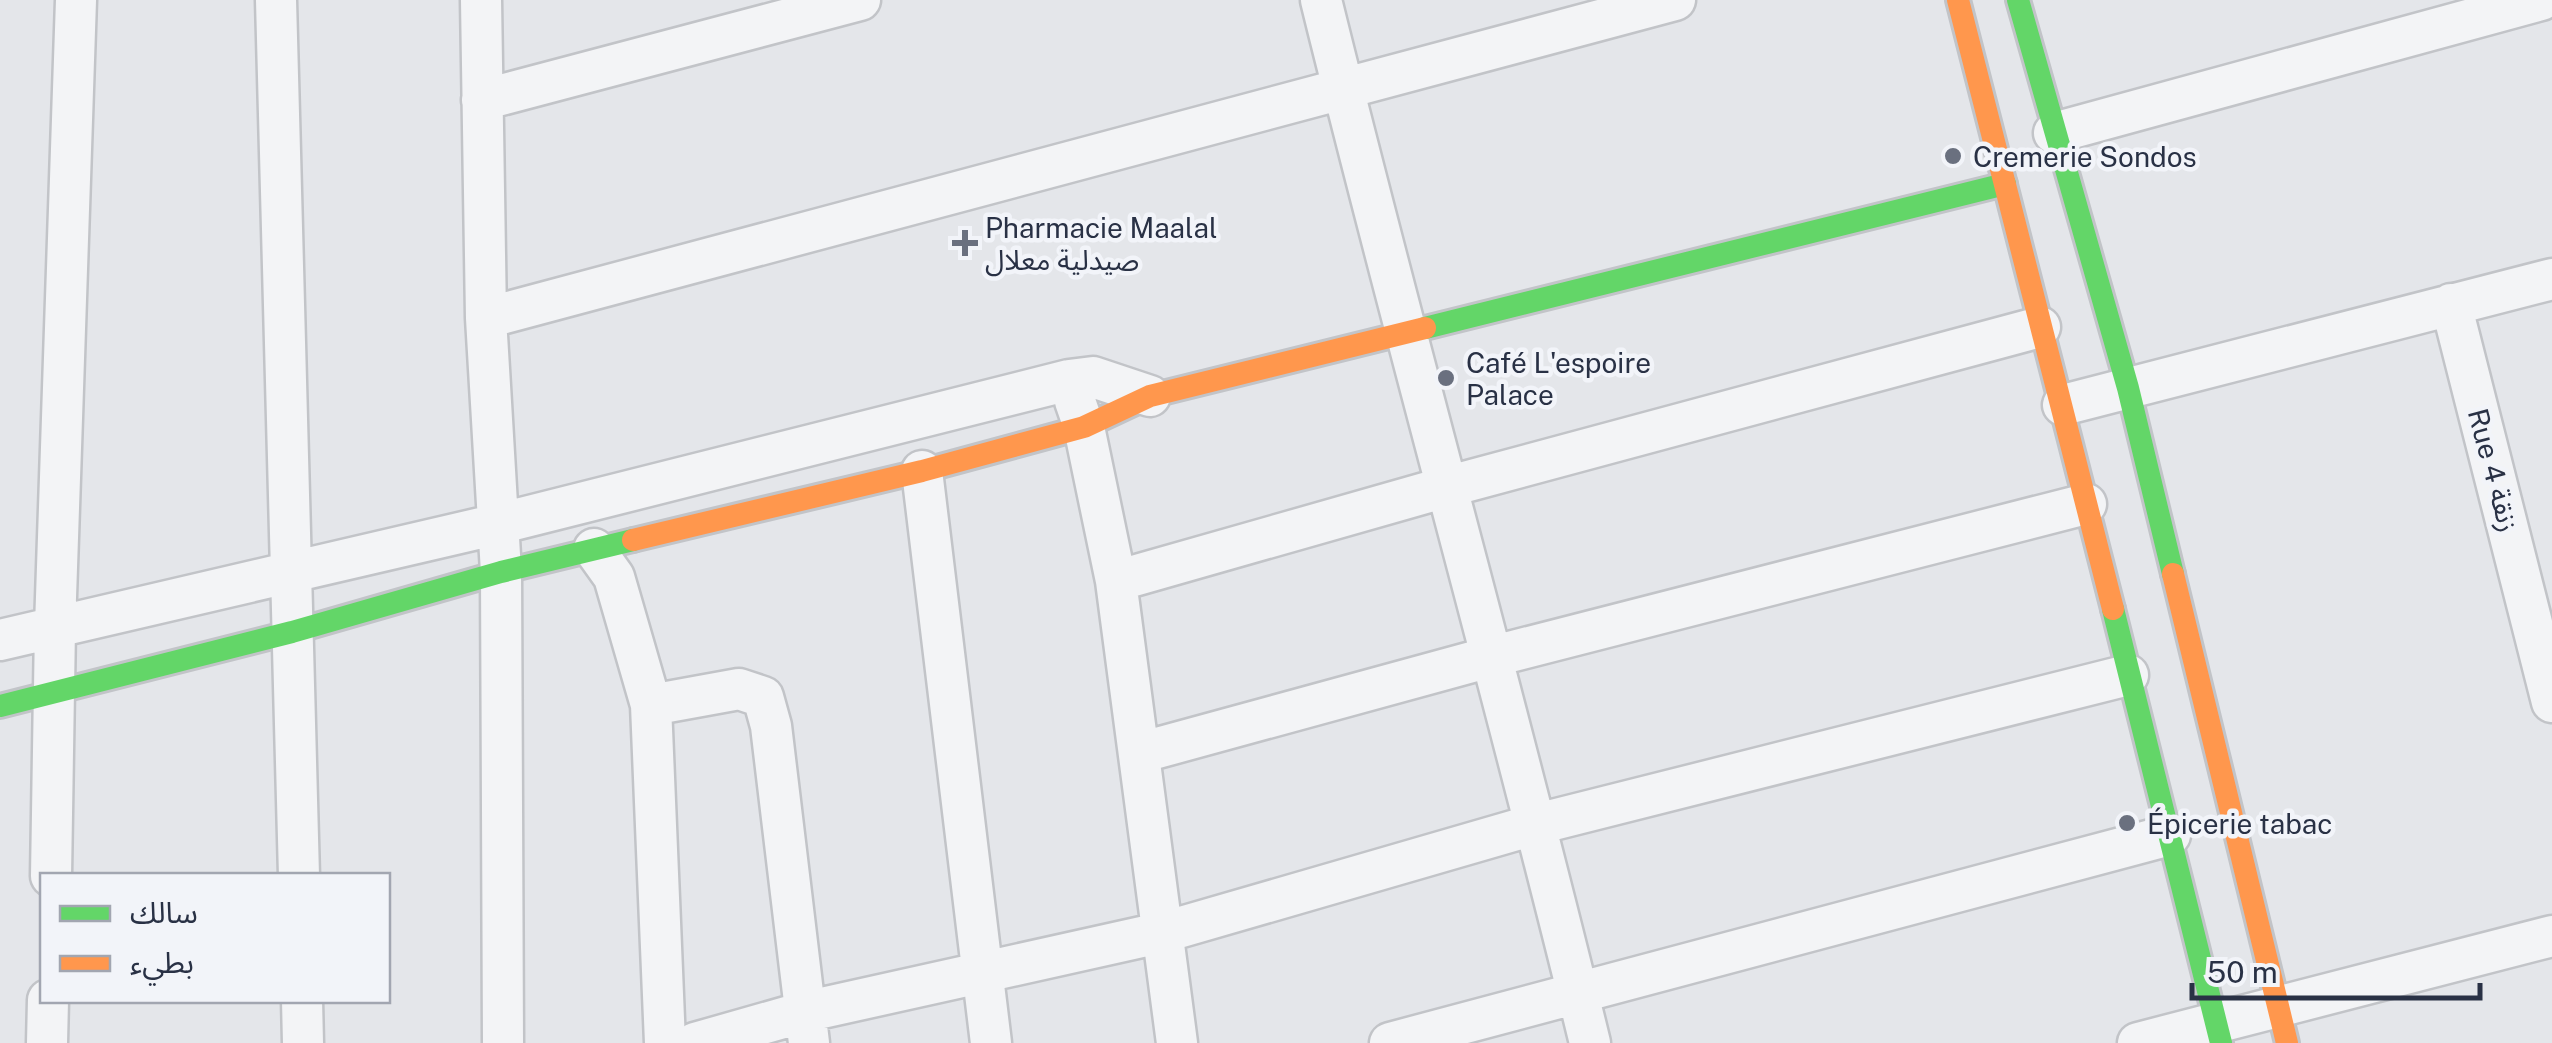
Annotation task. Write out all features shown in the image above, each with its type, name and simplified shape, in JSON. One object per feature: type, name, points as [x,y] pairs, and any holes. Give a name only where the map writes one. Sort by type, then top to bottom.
[{"type":"street","points":[[51,873],[55,626],[76,0]]},
{"type":"street","points":[[276,0],[299,873]]},
{"type":"street","points":[[481,0],[486,318],[501,572],[503,1043]]},
{"type":"street","points":[[482,100],[860,0]]},
{"type":"street","points":[[1321,0],[1590,1043]]},
{"type":"street","points":[[486,318],[1675,0]]},
{"type":"street","points":[[1958,0],[2026,141],[2128,388],[2287,1043]]},
{"type":"street","points":[[2018,0],[2026,141],[2005,184],[2218,1032]]},
{"type":"street","points":[[2026,141],[2541,0]]},
{"type":"street","points":[[0,706],[292,632],[501,572],[922,471],[1084,427],[1150,396],[2005,184]]},
{"type":"street","points":[[2063,404],[2552,279]]},
{"type":"street","name":"Rue 4 زنقة","points":[[2451,304],[2545,634],[2552,702]]},
{"type":"street","points":[[1116,581],[2040,326]]},
{"type":"street","points":[[0,640],[498,524],[1068,380],[1092,377],[1150,396]]},
{"type":"street","points":[[1068,380],[1084,427],[1116,581],[1177,1043]]},
{"type":"street","points":[[922,471],[991,1043]]},
{"type":"street","points":[[1140,753],[1490,656],[2086,504]]},
{"type":"street","points":[[594,549],[614,577],[651,704],[664,1043]]},
{"type":"street","points":[[695,1043],[807,1028],[984,971],[1164,932],[1536,824],[2128,674]]},
{"type":"street","points":[[651,704],[740,689],[764,697],[772,726],[807,1028]]},
{"type":"street","points":[[1390,1043],[2170,835]]},
{"type":"street","points":[[2138,1043],[2218,1032],[2277,1004],[2552,936]]},
{"type":"street","points":[[46,1043],[48,1003]]},
{"type":"street","points":[[302,1003],[303,1043]]},
{"type":"traffic: fast","points":[[2018,0],[2128,388],[2173,574]]},
{"type":"traffic: fast","points":[[1425,328],[2005,184]]},
{"type":"traffic: fast","points":[[0,706],[633,540]]},
{"type":"traffic: fast","points":[[2113,609],[2221,1043]]},
{"type":"traffic: slow","points":[[1958,0],[2113,609]]},
{"type":"traffic: slow","points":[[633,540],[922,471],[1084,427],[1150,396],[1425,328]]},
{"type":"traffic: slow","points":[[2173,574],[2287,1043]]},
{"type":"place","name":"Cremerie Sondos","points":[[1953,156]]},
{"type":"place","name":"Pharmacie Maalal صيدلية معلال","points":[[965,243]]},
{"type":"place","name":"Café L'espoire Palace","points":[[1446,378]]},
{"type":"place","name":"Épicerie tabac","points":[[2127,823]]}]
